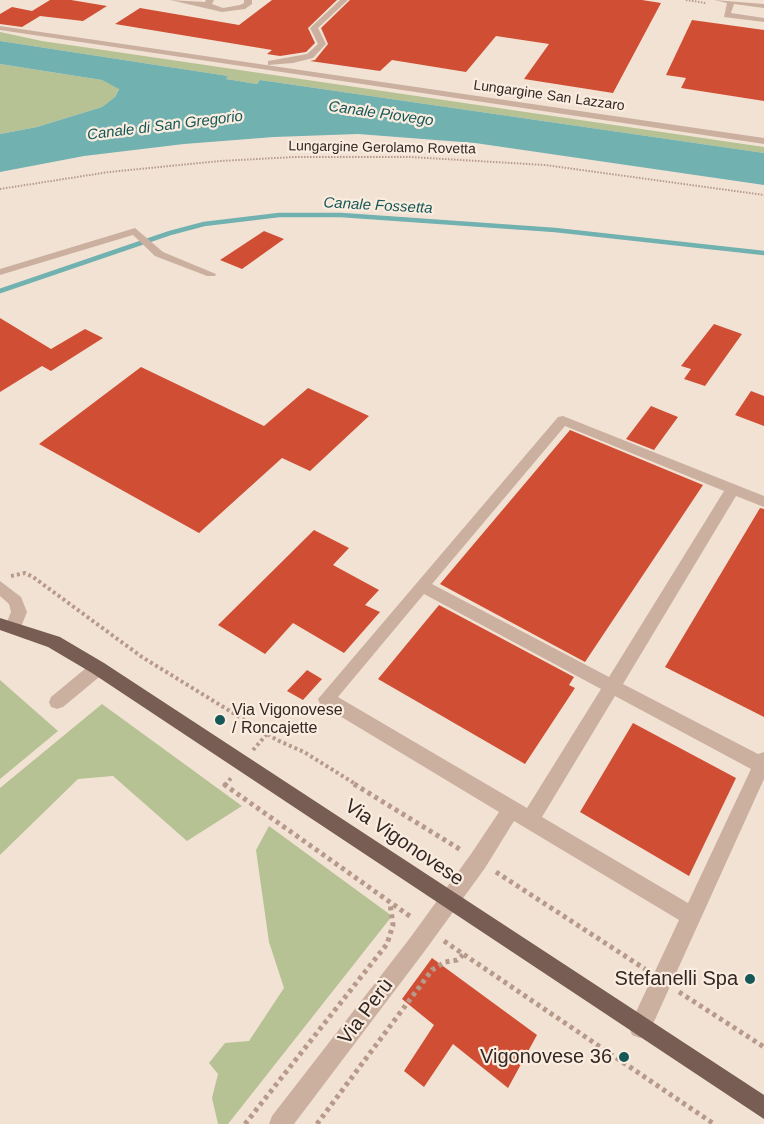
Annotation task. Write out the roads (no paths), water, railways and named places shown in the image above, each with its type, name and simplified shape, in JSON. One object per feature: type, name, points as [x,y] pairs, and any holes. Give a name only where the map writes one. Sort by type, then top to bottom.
[{"type":"main road","name":"Via Vigonovese","points":[[7,626],[54,642],[98,668],[764,1108]]},
{"type":"street","points":[[174,0],[209,2],[222,10],[248,4],[248,0]]},
{"type":"street","points":[[265,63],[283,63],[310,56],[322,44],[314,28],[344,0]]},
{"type":"street","points":[[718,0],[764,6]]},
{"type":"street","points":[[731,2],[727,15],[764,20]]},
{"type":"street","points":[[3,29],[54,32]]},
{"type":"street","name":"Lungargine San Lazzaro","points":[[3,29],[330,79],[764,141]]},
{"type":"street","points":[[0,272],[135,231],[159,254],[211,274]]},
{"type":"street","points":[[691,916],[326,699],[563,420],[764,502]]},
{"type":"street","points":[[530,820],[733,489]]},
{"type":"street","name":"Via Vigonovese","points":[[4,582],[16,601],[19,612],[7,626]]},
{"type":"street","points":[[422,586],[611,687],[763,763],[640,1027]]},
{"type":"street","points":[[57,702],[98,668]]},
{"type":"street","name":"Via Perù","points":[[280,1124],[450,900],[511,809]]},
{"type":"water","points":[[0,41],[228,76],[226,79],[257,84],[260,80],[764,153],[764,185],[475,143],[358,134],[274,137],[184,144],[84,156],[0,172],[0,134],[37,127],[102,107],[115,97],[119,89],[102,80],[0,64]]},
{"type":"waterway","name":"Canale Fossetta","points":[[0,291],[170,233],[204,224],[279,215],[341,215],[555,230],[764,253]]},
{"type":"place","name":"Via Vigonovese / Roncajette","points":[[220,720]]},
{"type":"place","name":"Stefanelli Spa","points":[[750,979]]},
{"type":"place","name":"Vigonovese 36","points":[[624,1057]]},
{"type":"water label","name":"Canale Piovego","points":[[381,114]]},
{"type":"water label","name":"Canale di San Gregorio","points":[[165,126]]}]
